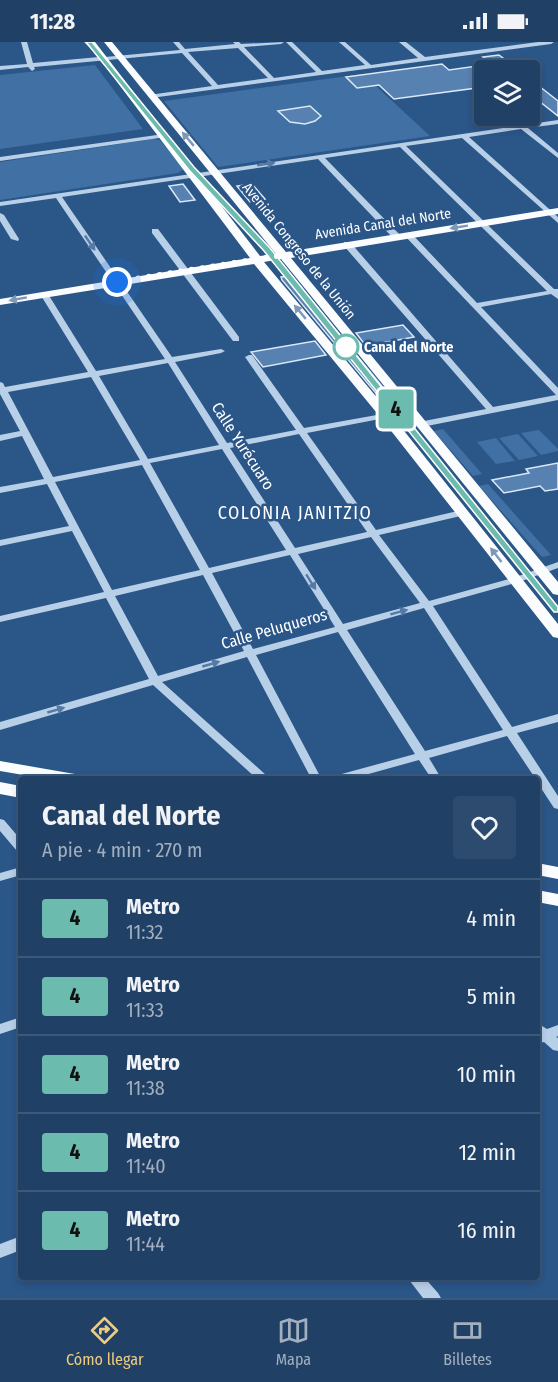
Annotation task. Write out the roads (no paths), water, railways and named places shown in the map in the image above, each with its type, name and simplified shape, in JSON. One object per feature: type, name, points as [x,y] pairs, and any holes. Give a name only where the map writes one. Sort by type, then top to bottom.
[{"type":"main road","points":[[87,42],[195,175],[256,259],[385,415],[558,634]]},
{"type":"main road","name":"Avenida Congreso de la Unión","points":[[115,48],[151,96],[216,172],[558,591]]},
{"type":"main road","name":"Avenida Canal del Norte","points":[[0,302],[553,211]]},
{"type":"main road","points":[[0,766],[58,776]]},
{"type":"main road","points":[[0,788],[18,791]]},
{"type":"main road","points":[[540,870],[558,873]]},
{"type":"main road","points":[[540,897],[558,900]]},
{"type":"street","points":[[24,42],[31,67]]},
{"type":"street","points":[[176,42],[216,87]]},
{"type":"street","points":[[0,70],[99,59],[115,48],[185,51],[238,44],[281,42]]},
{"type":"street","points":[[290,42],[321,73]]},
{"type":"street","points":[[342,42],[369,66]]},
{"type":"street","points":[[402,42],[423,59]]},
{"type":"street","points":[[151,96],[478,52],[529,43],[551,42]]},
{"type":"street","points":[[238,44],[272,79]]},
{"type":"street","points":[[471,47],[478,52]]},
{"type":"street","points":[[0,204],[558,122]]},
{"type":"street","points":[[522,127],[558,156]]},
{"type":"street","points":[[0,152],[162,133]]},
{"type":"street","points":[[0,159],[162,133]]},
{"type":"street","points":[[464,136],[553,211],[558,221]]},
{"type":"street","points":[[401,145],[556,293]]},
{"type":"street","points":[[320,157],[475,306],[558,393]]},
{"type":"street","name":"Calle Yurécuaro","points":[[57,195],[170,360],[435,776]]},
{"type":"street","points":[[0,215],[15,239]]},
{"type":"street","points":[[155,231],[236,339]]},
{"type":"street","points":[[347,244],[492,411]]},
{"type":"street","points":[[475,306],[556,293]]},
{"type":"street","points":[[44,294],[95,374],[206,572],[315,776]]},
{"type":"street","points":[[221,351],[1,389],[155,681],[260,776]]},
{"type":"street","points":[[249,357],[427,605],[540,776]]},
{"type":"street","points":[[422,424],[558,398]]},
{"type":"street","points":[[0,490],[385,415]]},
{"type":"street","points":[[0,438],[24,433]]},
{"type":"street","points":[[0,619],[462,513]]},
{"type":"street","points":[[0,543],[75,528]]},
{"type":"street","name":"Calle Peluqueros","points":[[0,726],[250,653],[516,580],[558,565]]},
{"type":"street","points":[[349,776],[558,718]]},
{"type":"street","points":[[540,777],[558,805]]},
{"type":"street","points":[[0,823],[18,844]]},
{"type":"street","points":[[0,878],[18,873]]},
{"type":"street","points":[[0,1029],[18,1023]]},
{"type":"street","points":[[544,1033],[558,1046]]},
{"type":"street","points":[[0,1251],[18,1244]]},
{"type":"street","points":[[417,1280],[433,1298]]},
{"type":"railway","points":[[89,42],[191,169],[272,255]]},
{"type":"railway","points":[[270,253],[289,276]]},
{"type":"railway","points":[[390,402],[488,524]]},
{"type":"railway","points":[[487,522],[558,610]]},
{"type":"metro line","name":"4","points":[[89,42],[191,169],[267,249],[558,610]]},
{"type":"place","name":"Canal del Norte","points":[[346,347]]},
{"type":"district","name":"COLONIA JANITZIO","points":[[295,513]]}]
